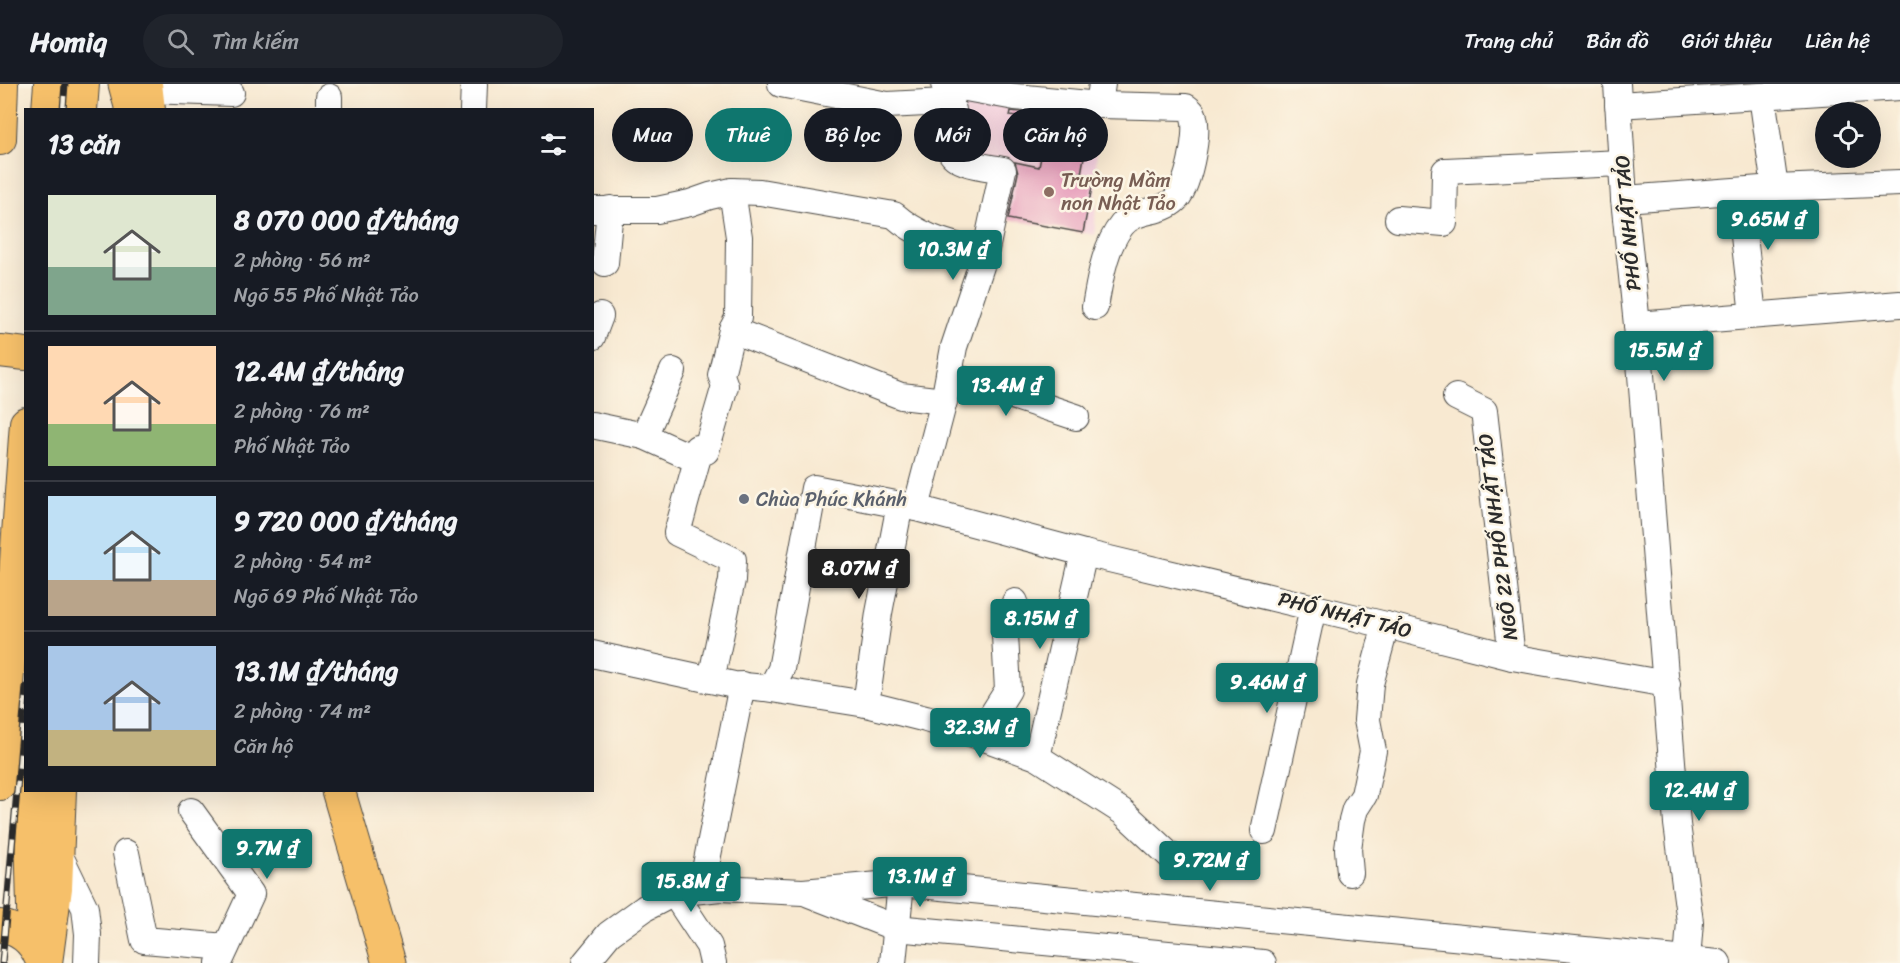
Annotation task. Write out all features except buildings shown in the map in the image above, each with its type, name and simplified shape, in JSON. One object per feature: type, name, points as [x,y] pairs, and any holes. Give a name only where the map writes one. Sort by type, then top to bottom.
[{"type":"highway","points":[[339,792],[389,963]]},
{"type":"main road","points":[[0,139],[2,84]]},
{"type":"main road","points":[[48,108],[50,84]]},
{"type":"main road","points":[[81,108],[83,84]]},
{"type":"main road","points":[[0,351],[24,354]]},
{"type":"main road","points":[[0,374],[24,371]]},
{"type":"main road","points":[[0,784],[24,451]]},
{"type":"main road","points":[[30,792],[41,957]]},
{"type":"main road","points":[[41,957],[56,888],[60,792]]},
{"type":"main road","points":[[0,926],[15,930],[25,936],[41,957]]},
{"type":"street","points":[[473,108],[474,84]]},
{"type":"street","points":[[782,84],[817,87],[887,105],[946,89],[1015,98],[1041,92],[1101,95],[1186,107],[1192,112],[1195,120],[1193,147],[1184,186],[1176,200],[1133,216],[1122,224],[1109,248],[1095,307]]},
{"type":"street","points":[[1617,95],[1762,96],[1900,87]]},
{"type":"street","points":[[866,704],[879,613],[908,506],[944,401],[954,347],[985,254],[1003,170],[958,160],[952,155],[950,148],[953,110],[946,89]]},
{"type":"street","points":[[140,95],[231,93]]},
{"type":"street","name":"PHỐ NHẬT TẢO","points":[[753,686],[773,684],[781,669],[814,488],[908,506],[1084,553],[1512,657],[1667,684],[1637,325],[1624,199],[1617,95]]},
{"type":"street","points":[[1762,96],[1775,188]]},
{"type":"street","points":[[1398,219],[1444,223],[1445,171],[1622,163]]},
{"type":"street","points":[[1624,199],[1775,188],[1900,183]]},
{"type":"street","points":[[604,262],[601,209],[657,210],[732,191],[760,192],[894,215],[924,236],[985,254]]},
{"type":"street","points":[[711,680],[732,580],[733,560],[677,533],[697,460],[697,448],[706,451],[725,386],[721,375],[732,330],[738,318],[739,237],[732,191]]},
{"type":"street","points":[[1739,192],[1754,315]]},
{"type":"street","points":[[1637,325],[1900,304]]},
{"type":"street","points":[[732,330],[901,396],[944,401]]},
{"type":"street","points":[[644,436],[673,371]]},
{"type":"street","points":[[949,375],[1076,417]]},
{"type":"street","name":"NGÕ 22 PHỐ NHẬT TẢO","points":[[1456,398],[1484,411],[1512,657]]},
{"type":"street","points":[[594,425],[644,436],[697,460]]},
{"type":"street","points":[[1037,757],[1084,553]]},
{"type":"street","points":[[980,736],[1008,690],[1005,635],[1014,602]]},
{"type":"street","points":[[1264,831],[1313,608]]},
{"type":"street","points":[[1350,873],[1348,849],[1352,820],[1355,809],[1364,795],[1373,751],[1367,720],[1370,684],[1386,625]]},
{"type":"street","points":[[594,654],[711,680],[866,704],[980,736],[1037,757],[1123,812],[1181,866]]},
{"type":"street","points":[[1667,684],[1677,824],[1690,922],[1688,960]]},
{"type":"street","points":[[701,890],[753,686]]},
{"type":"street","points":[[126,853],[144,940],[223,955],[251,894],[191,811]]},
{"type":"street","points":[[58,852],[85,909],[88,934],[87,963]]},
{"type":"street","points":[[585,963],[609,934],[645,909],[674,893],[720,888],[803,892],[901,883],[1617,958],[1718,963]]},
{"type":"street","points":[[893,963],[901,883]]},
{"type":"street","points":[[803,892],[896,928],[1249,962]]},
{"type":"street","points":[[674,893],[709,946],[712,963]]},
{"type":"shaded area","points":[[957,100],[1019,108],[1003,108],[1003,162],[1096,162],[1095,235],[997,217],[1007,167],[983,162],[991,162],[991,108],[957,108]]},
{"type":"railway","points":[[63,108],[65,84]]},
{"type":"railway","points":[[2,963],[24,710]]},
{"type":"place","name":"Trường Mầm non Nhật Tảo","points":[[1049,192]]},
{"type":"place","name":"Chùa Phúc Khánh","points":[[744,499]]}]
